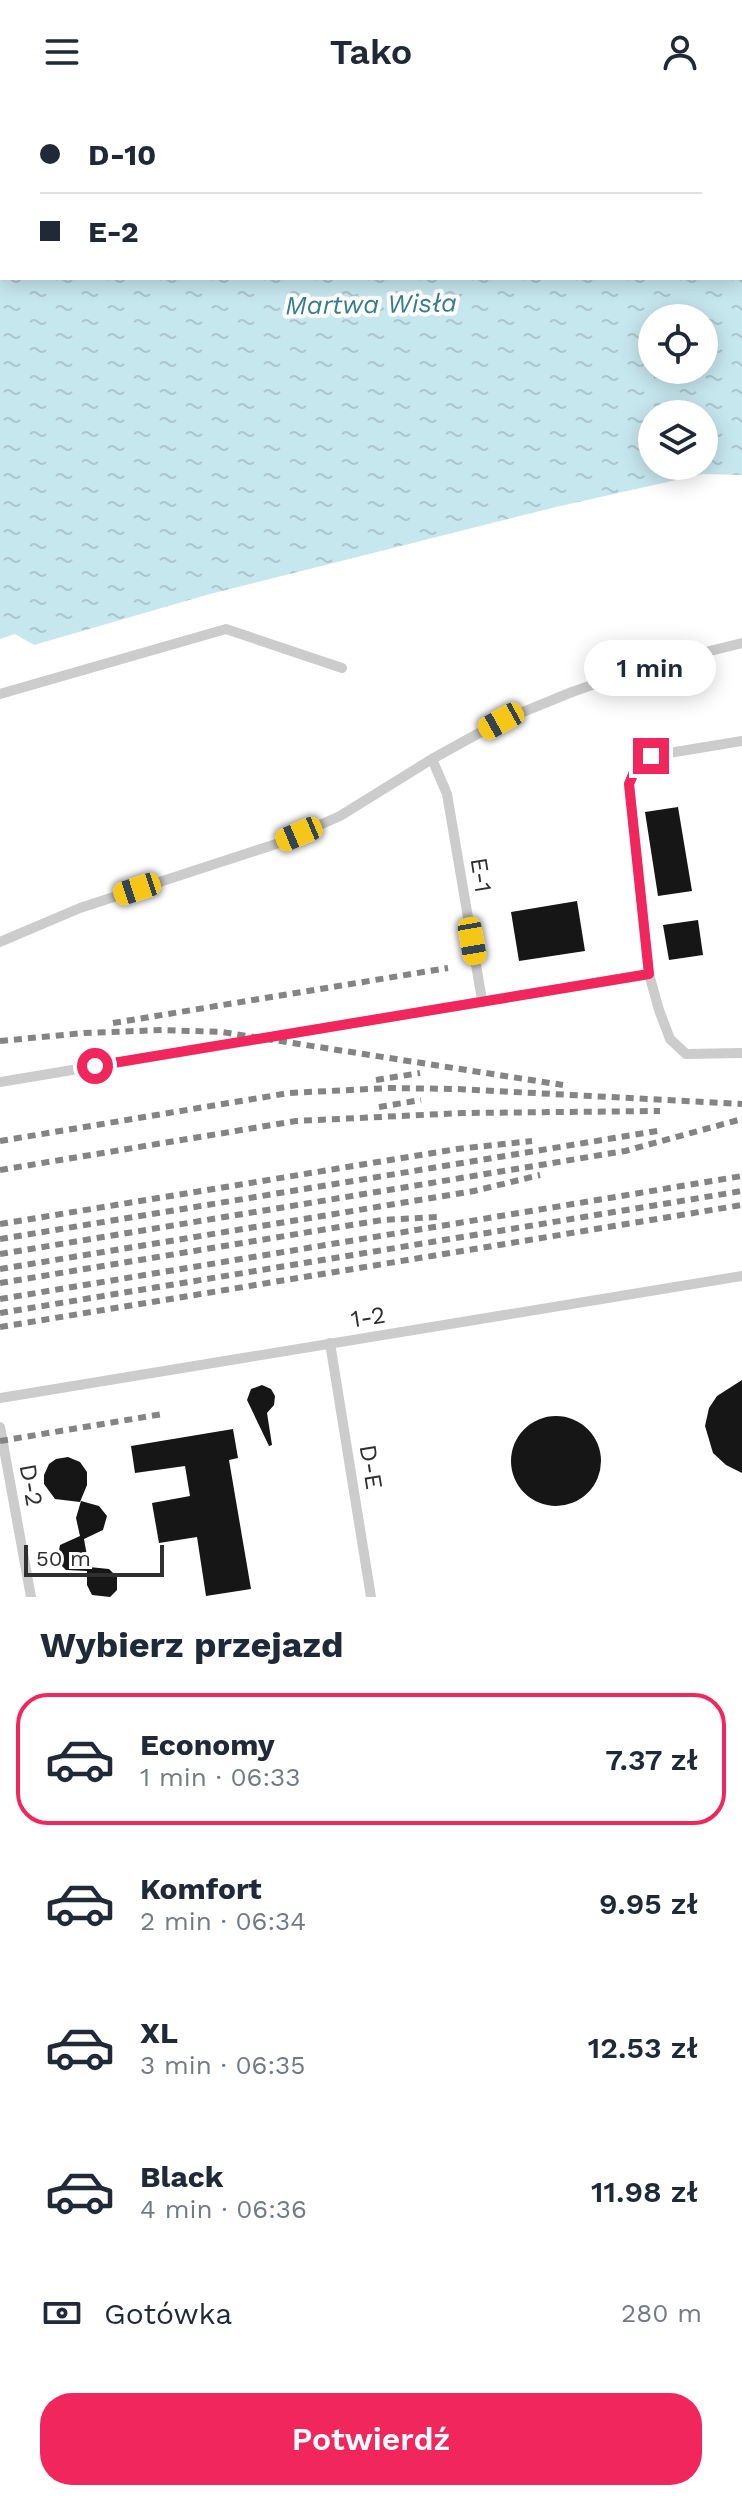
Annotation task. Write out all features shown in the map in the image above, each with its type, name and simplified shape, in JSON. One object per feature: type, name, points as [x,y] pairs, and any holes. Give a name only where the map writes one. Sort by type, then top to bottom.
[{"type":"lane","points":[[0,694],[226,629],[342,668]]},
{"type":"lane","points":[[0,942],[80,908],[279,843],[340,816],[501,721],[572,692],[641,668],[742,643]]},
{"type":"lane","points":[[742,741],[651,756],[637,765],[629,784],[649,974],[670,1039],[686,1054],[742,1053]]},
{"type":"lane","name":"E-1","points":[[432,759],[447,794],[482,1000]]},
{"type":"lane","points":[[4,1082],[649,974]]},
{"type":"lane","name":"1-2","points":[[0,1398],[742,1276]]},
{"type":"lane","name":"D-E","points":[[330,1343],[371,1597]]},
{"type":"lane","name":"D-2","points":[[0,1427],[31,1597]]},
{"type":"water","name":"Martwa Wisła","points":[[0,280],[742,280],[742,475],[718,474],[718,400],[638,400],[638,480],[676,480],[210,594],[34,645],[15,634],[0,639]]},
{"type":"building","points":[[678,807],[692,891],[658,896],[645,812]]},
{"type":"building","points":[[577,901],[585,951],[519,961],[511,912]]},
{"type":"building","points":[[698,920],[703,955],[669,960],[663,925]]},
{"type":"building","points":[[742,1380],[742,1473],[726,1465],[713,1453],[705,1426],[709,1408],[717,1396]]},
{"type":"building","points":[[262,1385],[271,1389],[275,1396],[274,1405],[267,1413],[272,1445],[269,1446],[247,1400],[251,1389]]},
{"type":"building","points":[[556,1416],[573,1419],[588,1429],[598,1444],[601,1461],[598,1478],[588,1493],[573,1503],[556,1506],[539,1503],[524,1493],[514,1478],[511,1461],[514,1444],[524,1429],[539,1419]]},
{"type":"building","points":[[233,1429],[238,1458],[229,1460],[251,1589],[206,1596],[197,1537],[159,1543],[152,1503],[190,1496],[185,1466],[135,1473],[131,1446]]},
{"type":"building","points":[[68,1457],[80,1462],[87,1472],[87,1485],[80,1502],[55,1499],[44,1484],[49,1464]]},
{"type":"building","points":[[81,1501],[99,1506],[107,1516],[103,1530],[84,1539],[89,1567],[109,1569],[117,1577],[117,1590],[110,1597],[92,1595],[87,1585],[87,1571],[66,1570],[57,1561],[60,1545],[80,1536],[76,1518]]},
{"type":"railway","points":[[113,1023],[448,968]]},
{"type":"railway","points":[[0,1041],[84,1033],[163,1030],[222,1032],[563,1085]]},
{"type":"railway","points":[[376,1080],[420,1073]]},
{"type":"railway","points":[[0,1141],[289,1093],[390,1088],[458,1089],[742,1104]]},
{"type":"railway","points":[[379,1107],[421,1100]]},
{"type":"railway","points":[[0,1170],[296,1121],[463,1113],[660,1111]]},
{"type":"railway","points":[[0,1254],[625,1151],[742,1119]]},
{"type":"railway","points":[[0,1239],[663,1130]]},
{"type":"railway","points":[[0,1224],[457,1149],[532,1141]]},
{"type":"railway","points":[[0,1269],[474,1191],[540,1175]]},
{"type":"railway","points":[[0,1299],[742,1176]]},
{"type":"railway","points":[[0,1313],[742,1191]]},
{"type":"railway","points":[[0,1327],[742,1205]]},
{"type":"railway","points":[[0,1283],[382,1220],[439,1217]]},
{"type":"railway","points":[[0,1441],[163,1414]]},
{"type":"route","points":[[95,1066],[649,974],[629,784],[637,765],[651,756]]}]
